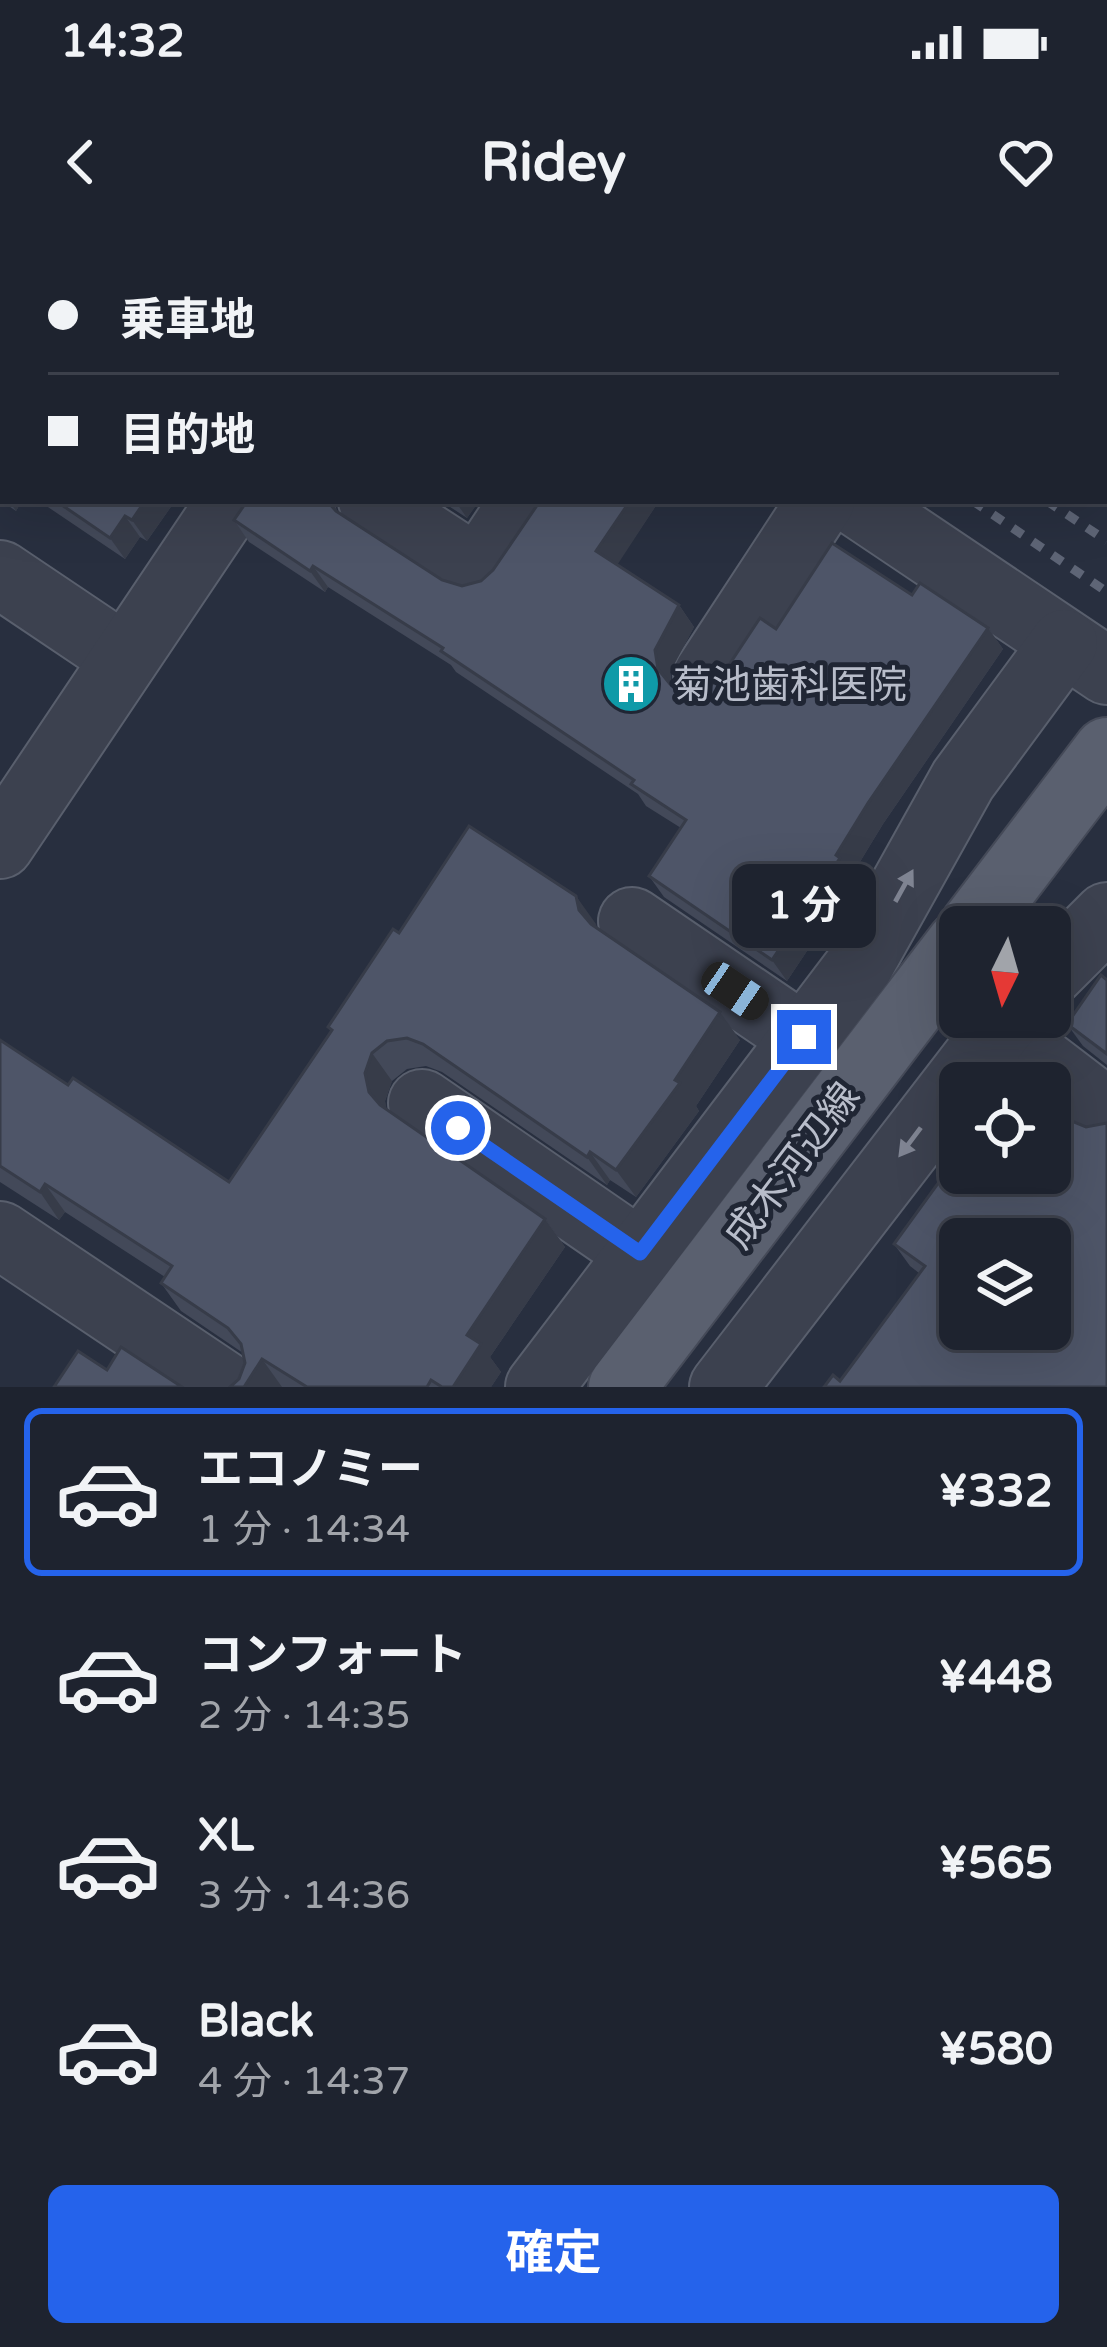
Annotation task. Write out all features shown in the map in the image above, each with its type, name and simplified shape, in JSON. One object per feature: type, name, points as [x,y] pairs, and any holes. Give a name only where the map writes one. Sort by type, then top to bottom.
[{"type":"main road","points":[[989,906],[1107,751]]},
{"type":"main road","name":"成木河辺線","points":[[622,1387],[939,972]]},
{"type":"street","points":[[0,845],[229,504]]},
{"type":"street","points":[[377,504],[478,570],[522,504]]},
{"type":"street","points":[[707,675],[819,504]]},
{"type":"street","points":[[539,1387],[861,964],[963,780],[1085,657],[858,504]]},
{"type":"street","points":[[0,574],[125,658]]},
{"type":"street","points":[[1071,952],[1107,916]]},
{"type":"street","points":[[632,921],[804,1037]]},
{"type":"street","points":[[723,1387],[991,1038]]},
{"type":"street","points":[[1020,1038],[1107,1112]]},
{"type":"street","points":[[422,1103],[640,1253]]},
{"type":"street","points":[[0,1234],[227,1387]]},
{"type":"building","points":[[60,504],[143,504],[132,520],[125,516],[110,538]]},
{"type":"building","points":[[245,504],[330,504],[442,580],[462,586],[481,581],[493,570],[538,504],[628,504],[596,551],[679,605],[655,650],[658,669],[670,684],[689,691],[710,686],[723,674],[760,618],[776,629],[832,543],[912,595],[920,583],[988,628],[868,803],[836,855],[840,858],[772,960],[649,876],[686,820],[441,651],[443,648],[313,566],[310,571],[234,520]]},
{"type":"building","points":[[469,826],[576,896],[579,910],[591,924],[720,1012],[675,1080],[680,1083],[616,1170],[590,1152],[587,1157],[423,1044],[407,1038],[387,1041],[372,1053],[365,1073],[369,1092],[380,1105],[545,1219],[467,1335],[481,1344],[453,1387],[431,1380],[427,1387],[307,1387],[262,1359],[244,1387],[230,1387],[245,1363],[241,1344],[228,1328],[161,1283],[172,1266],[45,1184],[40,1192],[0,1166],[0,1040],[68,1085],[73,1078],[229,1182],[332,1030],[328,1027],[393,929],[399,933]]},
{"type":"building","points":[[1101,975],[1107,980],[1107,1054],[1071,1027],[1071,1018]]},
{"type":"building","points":[[1071,1121],[1086,1127],[1107,1123],[1107,1387],[824,1387],[833,1375],[840,1381],[925,1266],[894,1244],[939,1182],[939,1194],[1071,1194]]},
{"type":"building","points":[[121,1347],[182,1387],[54,1387],[78,1351],[107,1370]]},
{"type":"railway","points":[[977,504],[1107,592]]},
{"type":"railway","points":[[1052,504],[1107,541]]},
{"type":"place","name":"菊池歯科医院","points":[[631,684]]},
{"type":"route","points":[[458,1128],[640,1253],[804,1037]]}]
